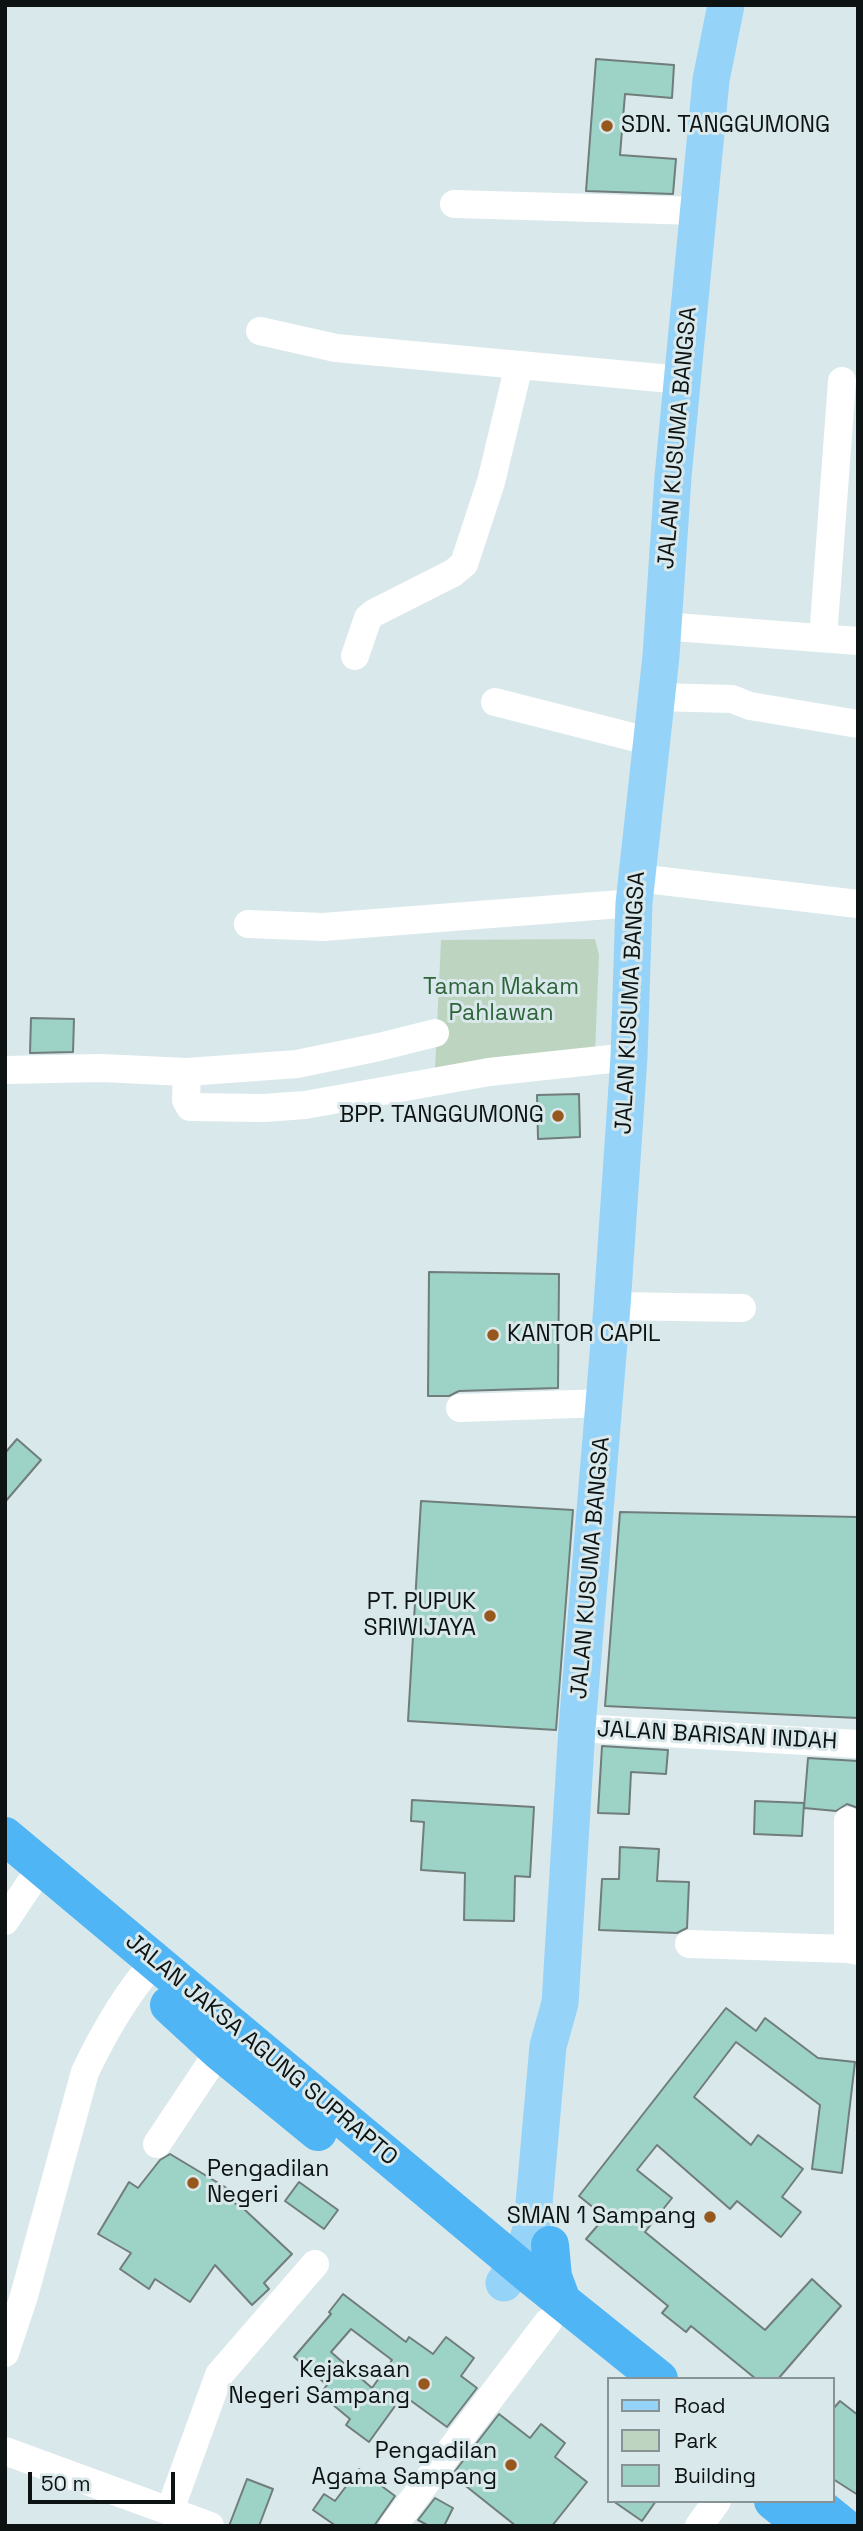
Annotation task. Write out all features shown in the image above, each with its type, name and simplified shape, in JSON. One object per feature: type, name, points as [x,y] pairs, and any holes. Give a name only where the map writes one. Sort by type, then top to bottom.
[{"type":"highway","name":"JALAN JAKSA AGUNG SUPRAPTO","points":[[5,1836],[147,1970],[219,2051],[521,2262]]},
{"type":"highway","name":"JALAN JAKSA AGUNG SUPRAPTO","points":[[17,1875],[147,1970],[521,2262]]},
{"type":"highway","points":[[521,2262],[555,2311],[617,2377]]},
{"type":"highway","points":[[555,2311],[656,2377]]},
{"type":"highway","points":[[775,2503],[804,2526]]},
{"type":"highway","points":[[814,2503],[843,2526]]},
{"type":"main road","name":"JALAN KUSUMA BANGSA","points":[[521,2262],[548,2046],[560,2003],[577,1728],[612,1306],[629,1057],[636,891],[657,697],[682,380],[711,80],[726,5]]},
{"type":"street","points":[[454,204],[698,211]]},
{"type":"street","points":[[260,331],[336,348],[682,380]]},
{"type":"street","points":[[355,656],[368,618],[453,573],[464,564],[491,482],[519,365]]},
{"type":"street","points":[[823,638],[842,381]]},
{"type":"street","points":[[662,626],[858,641]]},
{"type":"street","points":[[657,697],[732,699],[750,706],[858,724]]},
{"type":"street","points":[[495,702],[652,742]]},
{"type":"street","points":[[248,924],[323,928],[636,891],[858,904]]},
{"type":"street","points":[[5,1070],[101,1068],[187,1072],[297,1064],[379,1048],[435,1033]]},
{"type":"street","points":[[187,1072],[186,1100],[190,1107],[264,1108],[305,1105],[489,1072],[629,1057]]},
{"type":"street","points":[[612,1306],[742,1308]]},
{"type":"street","points":[[460,1408],[604,1403]]},
{"type":"street","name":"JALAN BARISAN INDAH","points":[[577,1728],[858,1744]]},
{"type":"street","points":[[689,1944],[853,1950],[848,1821]]},
{"type":"street","points":[[5,1921],[17,1875]]},
{"type":"street","points":[[5,2353],[15,2292],[85,2072],[101,2038],[147,1970]]},
{"type":"street","points":[[157,2144],[219,2051]]},
{"type":"street","points":[[170,2510],[219,2375],[315,2264]]},
{"type":"street","points":[[393,2526],[555,2311]]},
{"type":"street","points":[[5,2451],[210,2526]]},
{"type":"street","points":[[699,2526],[715,2503]]},
{"type":"green space","name":"Taman Makam Pahlawan","points":[[595,939],[599,955],[595,1053],[435,1070],[441,940]]},
{"type":"building","name":"SDN. TANGGUMONG","points":[[596,59],[674,65],[672,98],[625,94],[620,155],[676,159],[673,194],[586,191]]},
{"type":"building","points":[[31,1018],[74,1019],[73,1052],[30,1053]]},
{"type":"building","name":"BPP. TANGGUMONG","points":[[579,1094],[580,1137],[538,1139],[537,1095]]},
{"type":"building","name":"KANTOR CAPIL","points":[[429,1272],[559,1274],[558,1388],[459,1391],[449,1396],[428,1396]]},
{"type":"building","points":[[17,1439],[41,1460],[5,1502],[5,1453]]},
{"type":"building","name":"PT. PUPUK SRIWIJAYA","points":[[421,1501],[573,1510],[556,1730],[408,1721]]},
{"type":"building","points":[[620,1512],[858,1517],[858,1718],[605,1706]]},
{"type":"building","points":[[602,1746],[668,1750],[666,1774],[631,1772],[629,1814],[598,1813]]},
{"type":"building","points":[[808,1758],[858,1761],[858,1808],[847,1804],[836,1811],[804,1808]]},
{"type":"building","points":[[412,1800],[534,1807],[530,1877],[515,1876],[514,1921],[464,1920],[465,1873],[421,1870],[424,1822],[411,1821]]},
{"type":"building","points":[[755,1801],[804,1803],[802,1836],[754,1834]]},
{"type":"building","points":[[620,1847],[659,1849],[657,1881],[689,1882],[687,1928],[677,1933],[599,1930],[602,1879],[619,1879]]},
{"type":"building","points":[[726,2008],[756,2031],[765,2018],[818,2058],[855,2062],[842,2173],[812,2169],[820,2105],[736,2042],[694,2097],[751,2145],[758,2135],[803,2169],[782,2197],[801,2212],[781,2237],[737,2201],[730,2209],[657,2145],[637,2170],[672,2198],[645,2232],[765,2330],[812,2279],[841,2306],[780,2377],[754,2377],[691,2326],[686,2332],[662,2313],[668,2306],[586,2239],[605,2217],[579,2196]]},
{"type":"building","points":[[170,2154],[235,2193],[230,2200],[245,2210],[292,2254],[264,2283],[269,2289],[252,2305],[215,2265],[190,2302],[155,2279],[149,2289],[120,2269],[131,2253],[98,2234],[129,2182],[138,2188],[160,2160]]},
{"type":"building","points":[[299,2182],[338,2210],[324,2229],[285,2201]]},
{"type":"building","points":[[343,2294],[406,2342],[409,2337],[433,2354],[446,2337],[474,2358],[461,2376],[477,2388],[447,2427],[403,2395],[369,2442],[346,2425],[350,2419],[320,2394],[327,2385],[294,2357],[331,2314],[329,2312]],"holes":[[[351,2329],[392,2360],[372,2388],[331,2352]]]},
{"type":"building","points":[[840,2401],[858,2415],[858,2495],[835,2480],[835,2407]]},
{"type":"building","name":"Pengadilan Agama Sampang","points":[[499,2414],[530,2438],[541,2424],[565,2443],[555,2457],[587,2482],[552,2526],[516,2526],[452,2475]]},
{"type":"building","points":[[359,2469],[395,2496],[374,2526],[336,2526],[313,2510],[324,2494],[335,2501]]},
{"type":"building","points":[[247,2479],[273,2489],[259,2526],[229,2526]]},
{"type":"building","points":[[435,2498],[453,2508],[444,2526],[429,2526],[418,2520]]},
{"type":"building","points":[[616,2503],[655,2503],[642,2521]]},
{"type":"place","name":"SDN. TANGGUMONG","points":[[607,126]]},
{"type":"place","name":"BPP. TANGGUMONG","points":[[558,1116]]},
{"type":"place","name":"KANTOR CAPIL","points":[[493,1335]]},
{"type":"place","name":"PT. PUPUK SRIWIJAYA","points":[[490,1616]]},
{"type":"place","name":"Pengadilan Negeri","points":[[193,2183]]},
{"type":"place","name":"SMAN 1 Sampang","points":[[710,2217]]},
{"type":"place","name":"Kejaksaan Negeri Sampang","points":[[424,2384]]},
{"type":"place","name":"Pengadilan Agama Sampang","points":[[511,2465]]}]
